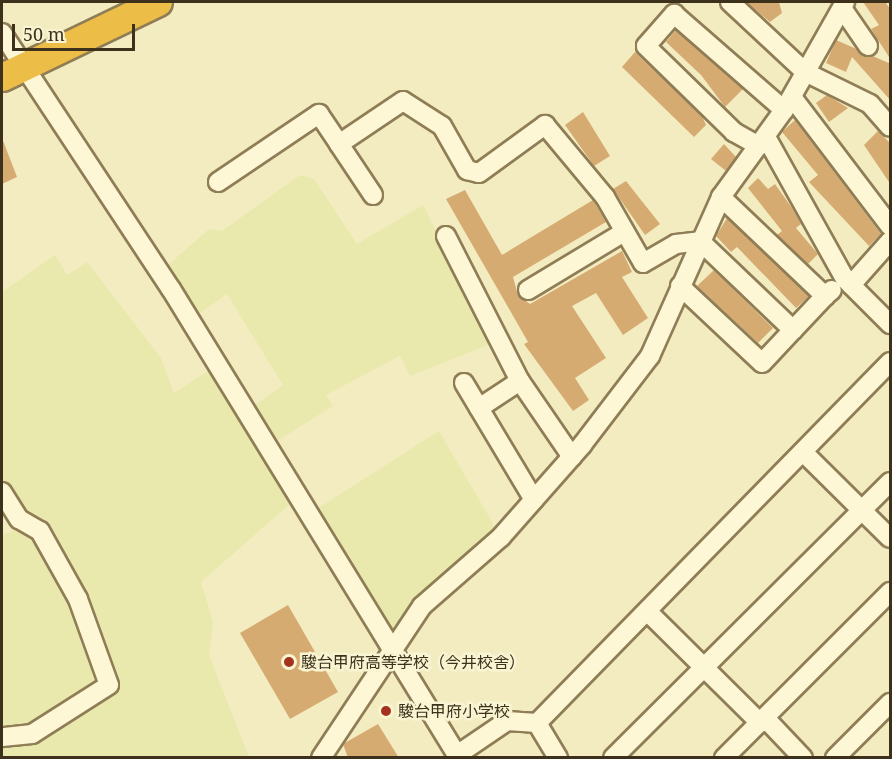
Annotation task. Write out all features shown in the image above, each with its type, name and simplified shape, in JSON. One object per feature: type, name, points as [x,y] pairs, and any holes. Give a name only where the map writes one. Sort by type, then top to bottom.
[{"type":"highway","points":[[2,77],[158,2]]},
{"type":"street","points":[[730,2],[805,72],[870,104],[891,126]]},
{"type":"street","points":[[321,758],[422,606],[501,537],[572,457],[650,356],[721,197],[788,103],[844,4]]},
{"type":"street","points":[[844,4],[868,46]]},
{"type":"street","points":[[891,226],[788,103],[674,14],[646,46],[734,132],[763,141],[848,282],[891,324]]},
{"type":"street","points":[[2,33],[27,66],[457,754],[507,721],[537,723],[891,362]]},
{"type":"street","points":[[339,144],[403,101],[442,126],[467,170],[479,173],[545,125],[605,197],[643,263],[676,244],[700,241]]},
{"type":"street","points":[[218,182],[319,114],[373,195]]},
{"type":"street","points":[[721,197],[825,296]]},
{"type":"street","points":[[528,290],[624,232]]},
{"type":"street","points":[[446,236],[520,381],[572,457]]},
{"type":"street","points":[[700,241],[793,330]]},
{"type":"street","points":[[680,285],[762,363],[825,296],[848,282],[891,241]]},
{"type":"street","points":[[479,408],[520,381]]},
{"type":"street","points":[[464,382],[534,500]]},
{"type":"street","points":[[803,452],[891,538]]},
{"type":"street","points":[[613,758],[891,482]]},
{"type":"street","points":[[2,492],[19,519],[40,531],[78,599],[109,685],[32,734],[2,737]]},
{"type":"street","points":[[724,758],[889,598]]},
{"type":"street","points":[[647,611],[803,758]]},
{"type":"street","points":[[835,758],[891,703]]},
{"type":"street","points":[[537,723],[558,758]]},
{"type":"shaded area","points":[[300,175],[314,179],[357,244],[423,205],[493,343],[410,376],[400,356],[326,395],[333,406],[274,443],[251,408],[283,385],[227,294],[196,316],[168,265],[209,229],[222,231]]},
{"type":"shaded area","points":[[55,255],[67,275],[87,262],[161,358],[174,393],[217,365],[298,497],[201,582],[213,622],[209,655],[249,757],[2,757],[2,535],[29,525],[2,492],[2,292]]},
{"type":"shaded area","points":[[439,431],[501,537],[392,649],[309,514]]},
{"type":"building","points":[[746,2],[779,2],[782,13],[770,22]]},
{"type":"building","points":[[863,2],[885,2],[891,10],[891,60],[871,29],[879,25]]},
{"type":"building","points":[[676,30],[743,89],[725,107],[701,75],[666,42]]},
{"type":"building","points":[[836,40],[891,64],[891,101],[852,57],[846,72],[826,63]]},
{"type":"building","points":[[635,52],[702,116],[706,125],[694,137],[622,67]]},
{"type":"building","points":[[827,95],[848,108],[829,122],[816,103]]},
{"type":"building","points":[[583,112],[610,156],[594,166],[565,125]]},
{"type":"building","points":[[795,120],[881,234],[869,246],[809,182],[818,175],[782,132]]},
{"type":"building","points":[[878,131],[891,144],[891,185],[864,145]]},
{"type":"building","points":[[2,138],[17,177],[2,184]]},
{"type":"building","points":[[724,144],[736,157],[726,171],[711,159]]},
{"type":"building","points":[[758,178],[768,189],[775,184],[792,208],[801,224],[796,228],[818,254],[808,264],[777,235],[782,231],[748,188]]},
{"type":"building","points":[[626,181],[660,224],[645,235],[613,189]]},
{"type":"building","points":[[465,190],[502,255],[593,200],[606,222],[513,277],[518,295],[530,304],[622,251],[632,272],[622,277],[648,318],[623,335],[596,293],[572,306],[606,358],[575,378],[589,400],[573,411],[524,344],[528,342],[446,199]]},
{"type":"building","points":[[727,218],[809,296],[796,308],[737,247],[731,252],[716,236]]},
{"type":"building","points":[[714,270],[773,328],[758,343],[697,286]]},
{"type":"building","name":"駿台甲府高等学校（今井校舎）","points":[[288,605],[338,692],[290,719],[240,633]]},
{"type":"building","points":[[378,724],[399,758],[348,758],[343,744]]},
{"type":"place","name":"駿台甲府高等学校（今井校舎）","points":[[289,662]]},
{"type":"place","name":"駿台甲府小学校","points":[[386,711]]}]
